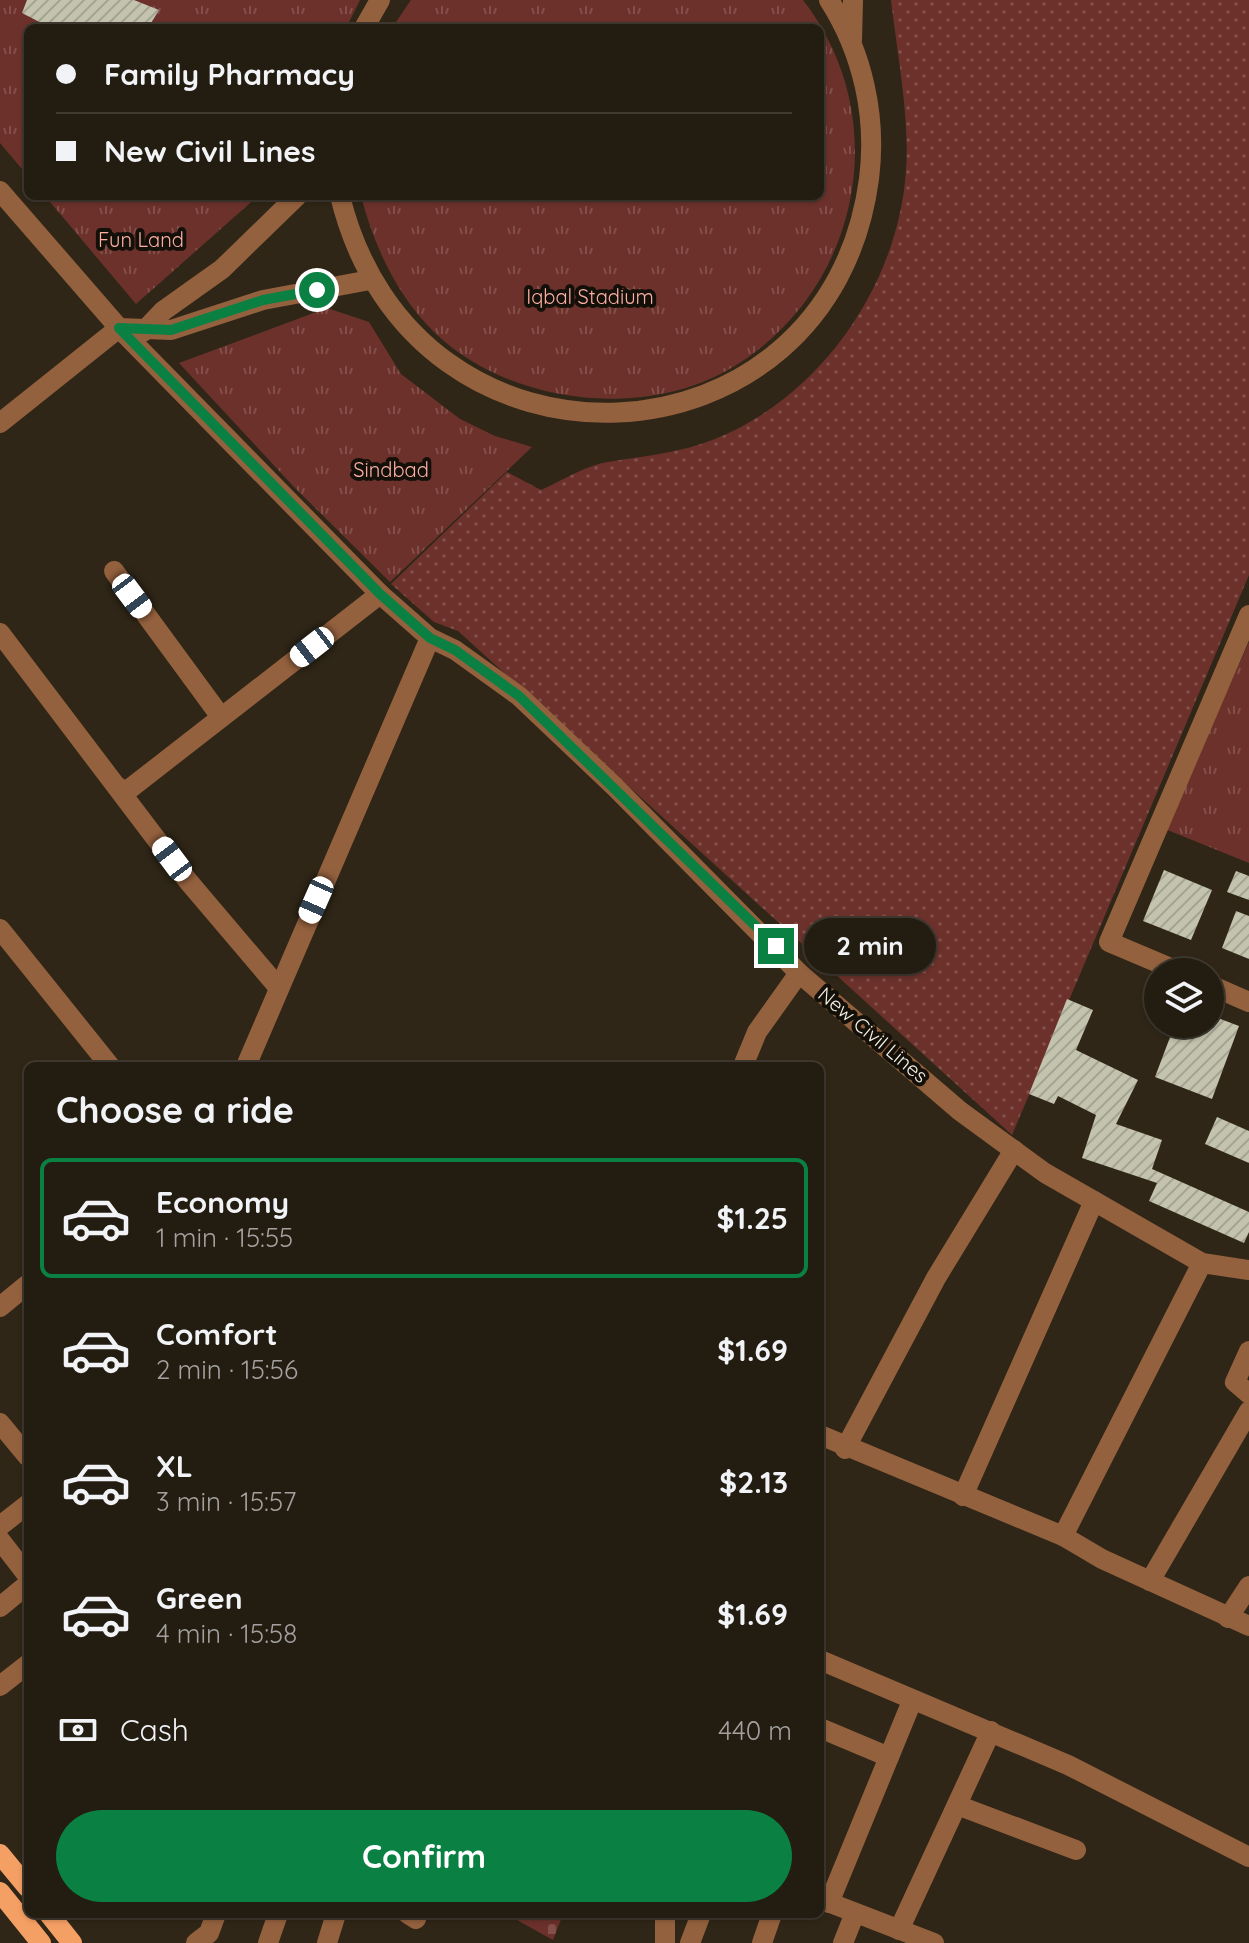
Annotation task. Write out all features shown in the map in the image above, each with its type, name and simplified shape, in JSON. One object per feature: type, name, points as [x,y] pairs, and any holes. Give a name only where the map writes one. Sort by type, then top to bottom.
[{"type":"main road","points":[[0,1854],[24,1880]]},
{"type":"main road","points":[[0,1892],[41,1943]]},
{"type":"main road","points":[[52,1918],[72,1943]]},
{"type":"street","points":[[366,24],[380,0]]},
{"type":"street","points":[[341,200],[350,234],[370,280],[393,313],[431,351],[487,388],[525,402],[564,411],[618,413],[684,401],[722,386],[778,349],[815,310],[838,277],[855,240],[870,175],[871,121],[864,81],[852,43],[829,0]]},
{"type":"street","points":[[852,43],[853,0]]},
{"type":"street","name":"New Civil Lines","points":[[0,191],[119,328],[380,594],[430,638],[455,650],[519,696],[615,787],[799,973],[960,1111],[1014,1150],[1094,1201],[1202,1263],[1249,1270]]},
{"type":"street","points":[[143,332],[163,311],[222,269],[293,200]]},
{"type":"street","points":[[0,423],[119,328],[143,332],[171,330],[263,300],[370,280]]},
{"type":"street","points":[[114,571],[221,717]]},
{"type":"street","points":[[122,791],[380,594]]},
{"type":"street","points":[[1147,958],[1109,942],[1249,615]]},
{"type":"street","points":[[0,633],[188,881],[278,987]]},
{"type":"street","points":[[248,1062],[430,638]]},
{"type":"street","points":[[0,929],[107,1062]]},
{"type":"street","points":[[745,1062],[757,1032],[799,973]]},
{"type":"street","points":[[1224,991],[1249,1002]]},
{"type":"street","points":[[845,1449],[936,1278],[1014,1150]]},
{"type":"street","points":[[963,1496],[1094,1201]]},
{"type":"street","points":[[1063,1536],[1202,1263]]},
{"type":"street","points":[[0,1307],[24,1287]]},
{"type":"street","points":[[1249,1351],[1235,1382],[1249,1394]]},
{"type":"street","points":[[1150,1581],[1249,1411]]},
{"type":"street","points":[[0,1423],[24,1452]]},
{"type":"street","points":[[824,1442],[1063,1536],[1150,1581],[1249,1626]]},
{"type":"street","points":[[0,1526],[24,1507]]},
{"type":"street","points":[[0,1540],[24,1571]]},
{"type":"street","points":[[1228,1618],[1249,1586]]},
{"type":"street","points":[[0,1607],[24,1587]]},
{"type":"street","points":[[824,1662],[1068,1765],[1249,1857]]},
{"type":"street","points":[[0,1686],[24,1667]]},
{"type":"street","points":[[912,1701],[825,1901],[929,1942]]},
{"type":"street","points":[[824,1730],[889,1757]]},
{"type":"street","points":[[899,1930],[991,1731]]},
{"type":"street","points":[[957,1805],[1076,1850]]},
{"type":"street","points":[[843,1943],[855,1913]]},
{"type":"street","points":[[196,1943],[209,1933],[215,1918]]},
{"type":"street","points":[[268,1943],[277,1918]]},
{"type":"street","points":[[327,1943],[335,1918]]},
{"type":"street","points":[[665,1918],[665,1943]]},
{"type":"street","points":[[690,1943],[699,1918]]},
{"type":"street","points":[[762,1943],[771,1918]]},
{"type":"green space","points":[[0,0],[47,0],[38,24],[24,24],[24,171],[0,143]]},
{"type":"green space","points":[[49,0],[360,0],[348,24],[39,24]]},
{"type":"green space","name":"Iqbal Stadium","points":[[411,0],[803,0],[818,24],[395,24]]},
{"type":"green space","points":[[891,0],[1249,0],[1249,575],[1012,1135],[458,631],[434,622],[391,584],[507,472],[541,490],[600,464],[702,444],[754,420],[789,395],[821,365],[848,331],[871,293],[888,254],[900,212],[907,150]]},
{"type":"green space","name":"Iqbal Stadium","points":[[824,34],[832,47],[849,98],[855,150],[850,202],[834,251],[808,297],[773,337],[728,370],[693,386],[655,395],[615,399],[536,389],[499,375],[465,357],[421,319],[398,287],[373,233],[362,200],[824,200]]},
{"type":"green space","name":"Fun Land","points":[[48,200],[253,200],[136,304]]},
{"type":"green space","name":"Sindbad","points":[[327,308],[369,322],[401,374],[460,419],[495,436],[532,447],[390,582],[294,487],[179,363]]},
{"type":"green space","points":[[1249,642],[1249,863],[1165,829]]},
{"type":"green space","points":[[513,1918],[561,1918],[553,1940]]},
{"type":"building","points":[[27,0],[134,0],[159,10],[150,24],[43,24],[22,13]]},
{"type":"building","points":[[1164,870],[1212,890],[1191,940],[1143,921]]},
{"type":"building","points":[[1236,871],[1249,876],[1249,900],[1227,892]]},
{"type":"building","points":[[1236,911],[1249,916],[1249,959],[1222,948]]},
{"type":"building","points":[[1067,999],[1093,1010],[1076,1050],[1138,1080],[1116,1124],[1162,1140],[1152,1169],[1249,1212],[1249,1232],[1244,1243],[1149,1201],[1157,1183],[1082,1158],[1096,1115],[1058,1096],[1054,1104],[1029,1094]]},
{"type":"building","points":[[1224,1020],[1239,1026],[1212,1099],[1155,1077],[1170,1038],[1224,1038]]},
{"type":"building","points":[[1217,1117],[1249,1131],[1249,1163],[1205,1144]]},
{"type":"route","points":[[317,290],[263,300],[171,330],[143,332],[119,328],[380,594],[430,638],[455,650],[519,696],[776,946]]}]
